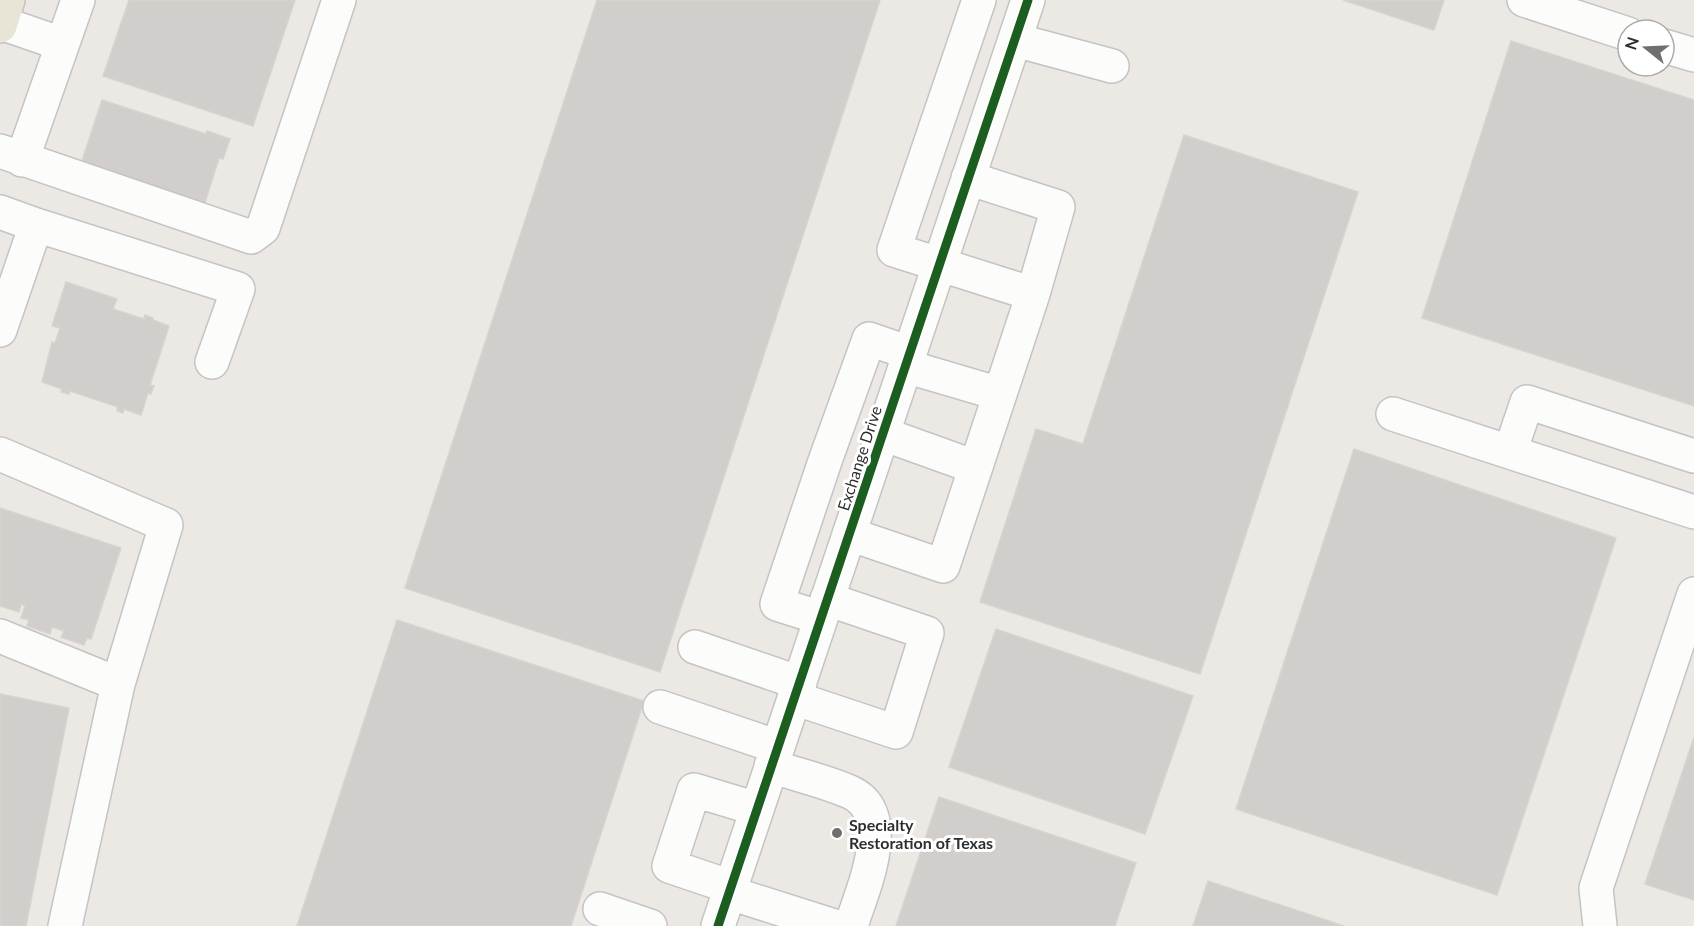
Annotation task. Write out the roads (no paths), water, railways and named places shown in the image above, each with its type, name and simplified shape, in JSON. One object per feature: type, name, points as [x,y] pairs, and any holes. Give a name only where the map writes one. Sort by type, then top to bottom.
[{"type":"main road","points":[[0,25],[8,0]]},
{"type":"street","points":[[78,0],[62,44],[11,155],[251,237],[263,228],[339,0]]},
{"type":"street","points":[[979,0],[894,250],[1033,294]]},
{"type":"street","name":"Exchange Drive","points":[[718,926],[1028,0]]},
{"type":"street","points":[[1524,0],[1616,30]]},
{"type":"street","points":[[0,25],[62,44]]},
{"type":"street","points":[[1015,39],[1112,66]]},
{"type":"street","points":[[1676,50],[1694,55]]},
{"type":"street","points":[[960,56],[1004,71]]},
{"type":"street","points":[[938,121],[982,136]]},
{"type":"street","points":[[801,532],[847,540],[943,566],[1033,294],[1058,207],[968,178]]},
{"type":"street","points":[[0,212],[238,289],[212,362]]},
{"type":"street","points":[[0,330],[36,225]]},
{"type":"street","points":[[695,647],[896,732],[927,633],[824,609],[777,604],[868,339],[907,359],[1000,394]]},
{"type":"street","points":[[850,391],[887,420],[975,467]]},
{"type":"street","points":[[1510,452],[1527,402],[1694,456]]},
{"type":"street","points":[[1393,414],[1694,512]]},
{"type":"street","points":[[0,454],[166,525],[118,684],[65,926]]},
{"type":"street","points":[[825,461],[869,475]]},
{"type":"street","points":[[1600,926],[1596,888],[1694,594]]},
{"type":"street","points":[[0,636],[118,684]]},
{"type":"street","points":[[660,707],[852,793],[869,807],[875,827],[873,855],[851,926]]},
{"type":"street","points":[[757,809],[694,789],[669,866],[834,926]]},
{"type":"street","points":[[600,909],[650,926]]},
{"type":"place","name":"Specialty Restoration of Texas","points":[[837,833]]}]
